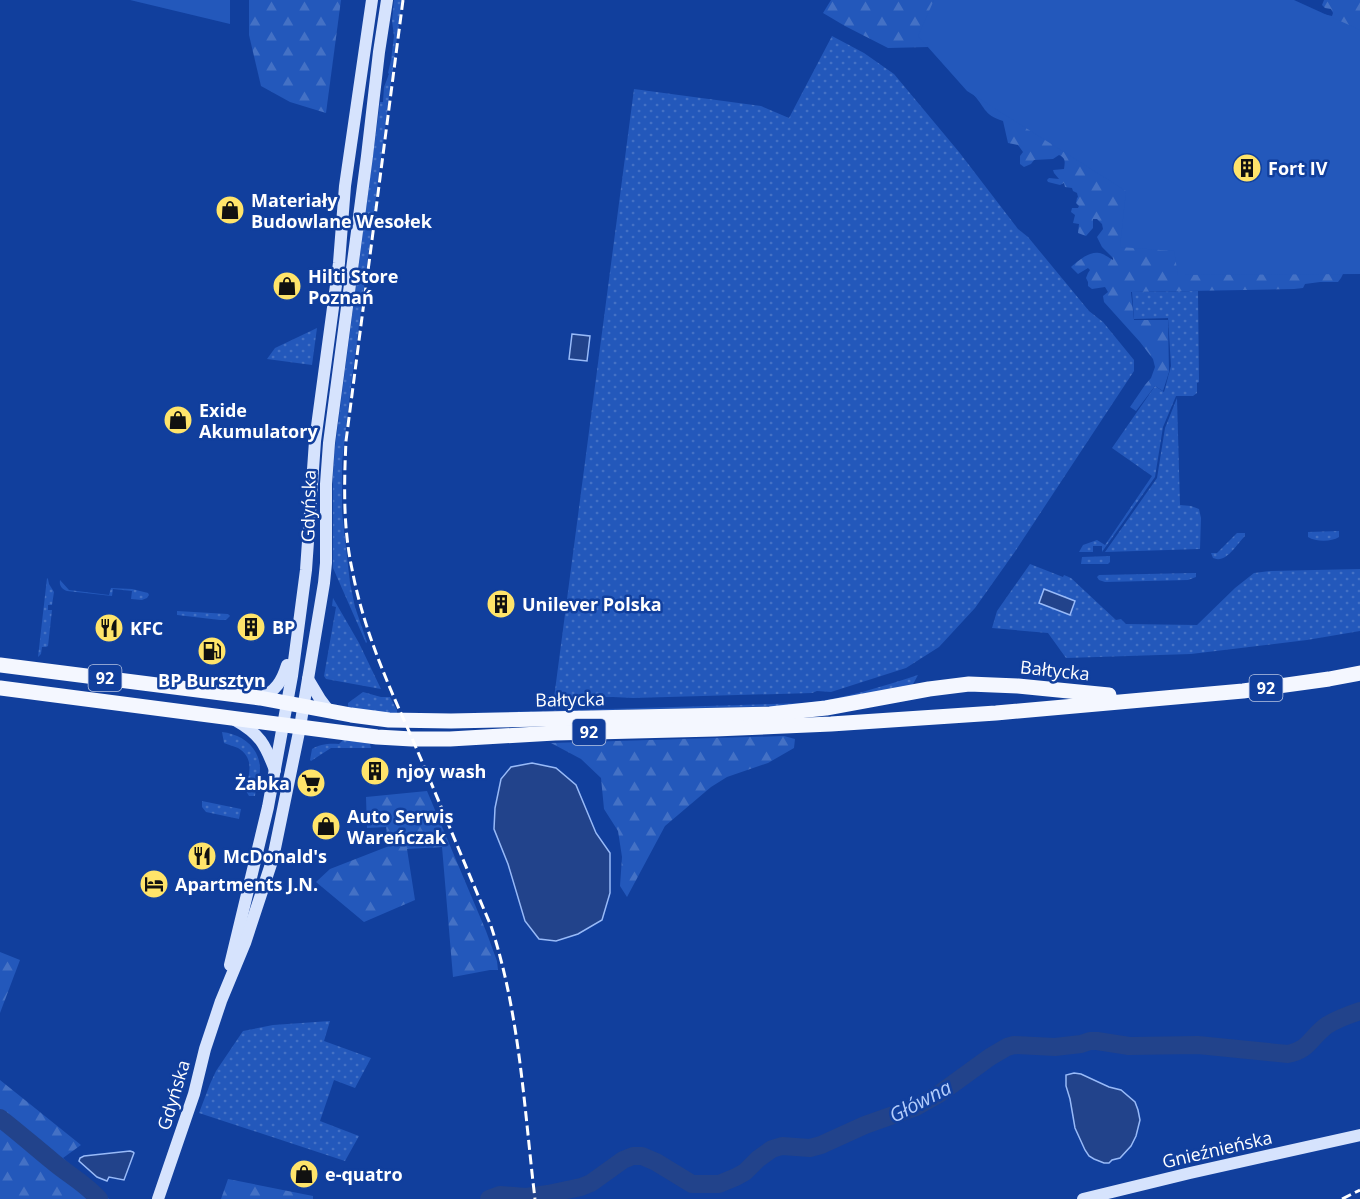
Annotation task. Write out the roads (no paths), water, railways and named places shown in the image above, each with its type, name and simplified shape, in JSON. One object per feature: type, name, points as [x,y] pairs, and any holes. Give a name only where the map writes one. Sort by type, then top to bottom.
[{"type":"main road","name":"Gdyńska","points":[[221,1001],[268,807],[292,676],[306,570],[315,441],[339,263],[345,186],[372,0]]},
{"type":"main road","name":"Gdyńska","points":[[158,1199],[194,1094],[205,1049],[221,1001],[245,943],[273,858],[300,727],[325,579],[329,443],[387,0]]},
{"type":"main road","name":"Gdyńska","points":[[260,698],[276,688],[282,680],[297,632]]},
{"type":"main road","name":"Bałtycka","points":[[0,665],[260,698],[389,720],[451,721],[770,714],[826,708],[969,684],[1018,686],[1141,699]]},
{"type":"main road","name":"Bałtycka","points":[[0,688],[377,736],[450,739],[555,733],[831,724],[996,713],[1255,689],[1360,673]]},
{"type":"main road","points":[[308,679],[329,711]]},
{"type":"main road","points":[[228,717],[257,735],[265,746],[275,771]]},
{"type":"main road","name":"Gnieźnieńska","points":[[1083,1199],[1360,1135]]},
{"type":"waterway","name":"Główna","points":[[489,1199],[500,1195],[526,1197],[581,1187],[633,1156],[642,1156],[656,1162],[692,1184],[719,1184],[745,1172],[772,1149],[782,1146],[810,1148],[821,1145],[865,1125],[916,1107],[939,1094],[990,1057],[1014,1045],[1055,1047],[1097,1041],[1129,1046],[1198,1045],[1288,1054],[1301,1050],[1330,1024],[1360,1011]]},
{"type":"waterway","name":"Główna","points":[[0,1118],[99,1199]]},
{"type":"railway","points":[[403,0],[346,441],[347,537],[356,589],[373,646],[491,926],[501,959],[520,1061],[535,1199]]},
{"type":"railway","points":[[1342,1199],[1360,1190]]},
{"type":"place","name":"Fort IV","points":[[1247,168]]},
{"type":"place","name":"Materiały Budowlane Wesołek","points":[[230,210]]},
{"type":"place","name":"Hilti Store Poznań","points":[[287,286]]},
{"type":"place","name":"Exide Akumulatory","points":[[178,420]]},
{"type":"place","name":"Unilever Polska","points":[[501,604]]},
{"type":"place","name":"BP","points":[[251,627]]},
{"type":"place","name":"KFC","points":[[109,628]]},
{"type":"place","name":"BP Bursztyn","points":[[212,651]]},
{"type":"place","name":"njoy wash","points":[[375,771]]},
{"type":"place","name":"Żabka","points":[[311,783]]},
{"type":"place","name":"Auto Serwis Wareńczak","points":[[326,826]]},
{"type":"place","name":"McDonald's","points":[[202,856]]},
{"type":"place","name":"Apartments J.N.","points":[[154,884]]},
{"type":"place","name":"e-quatro","points":[[304,1174]]}]
